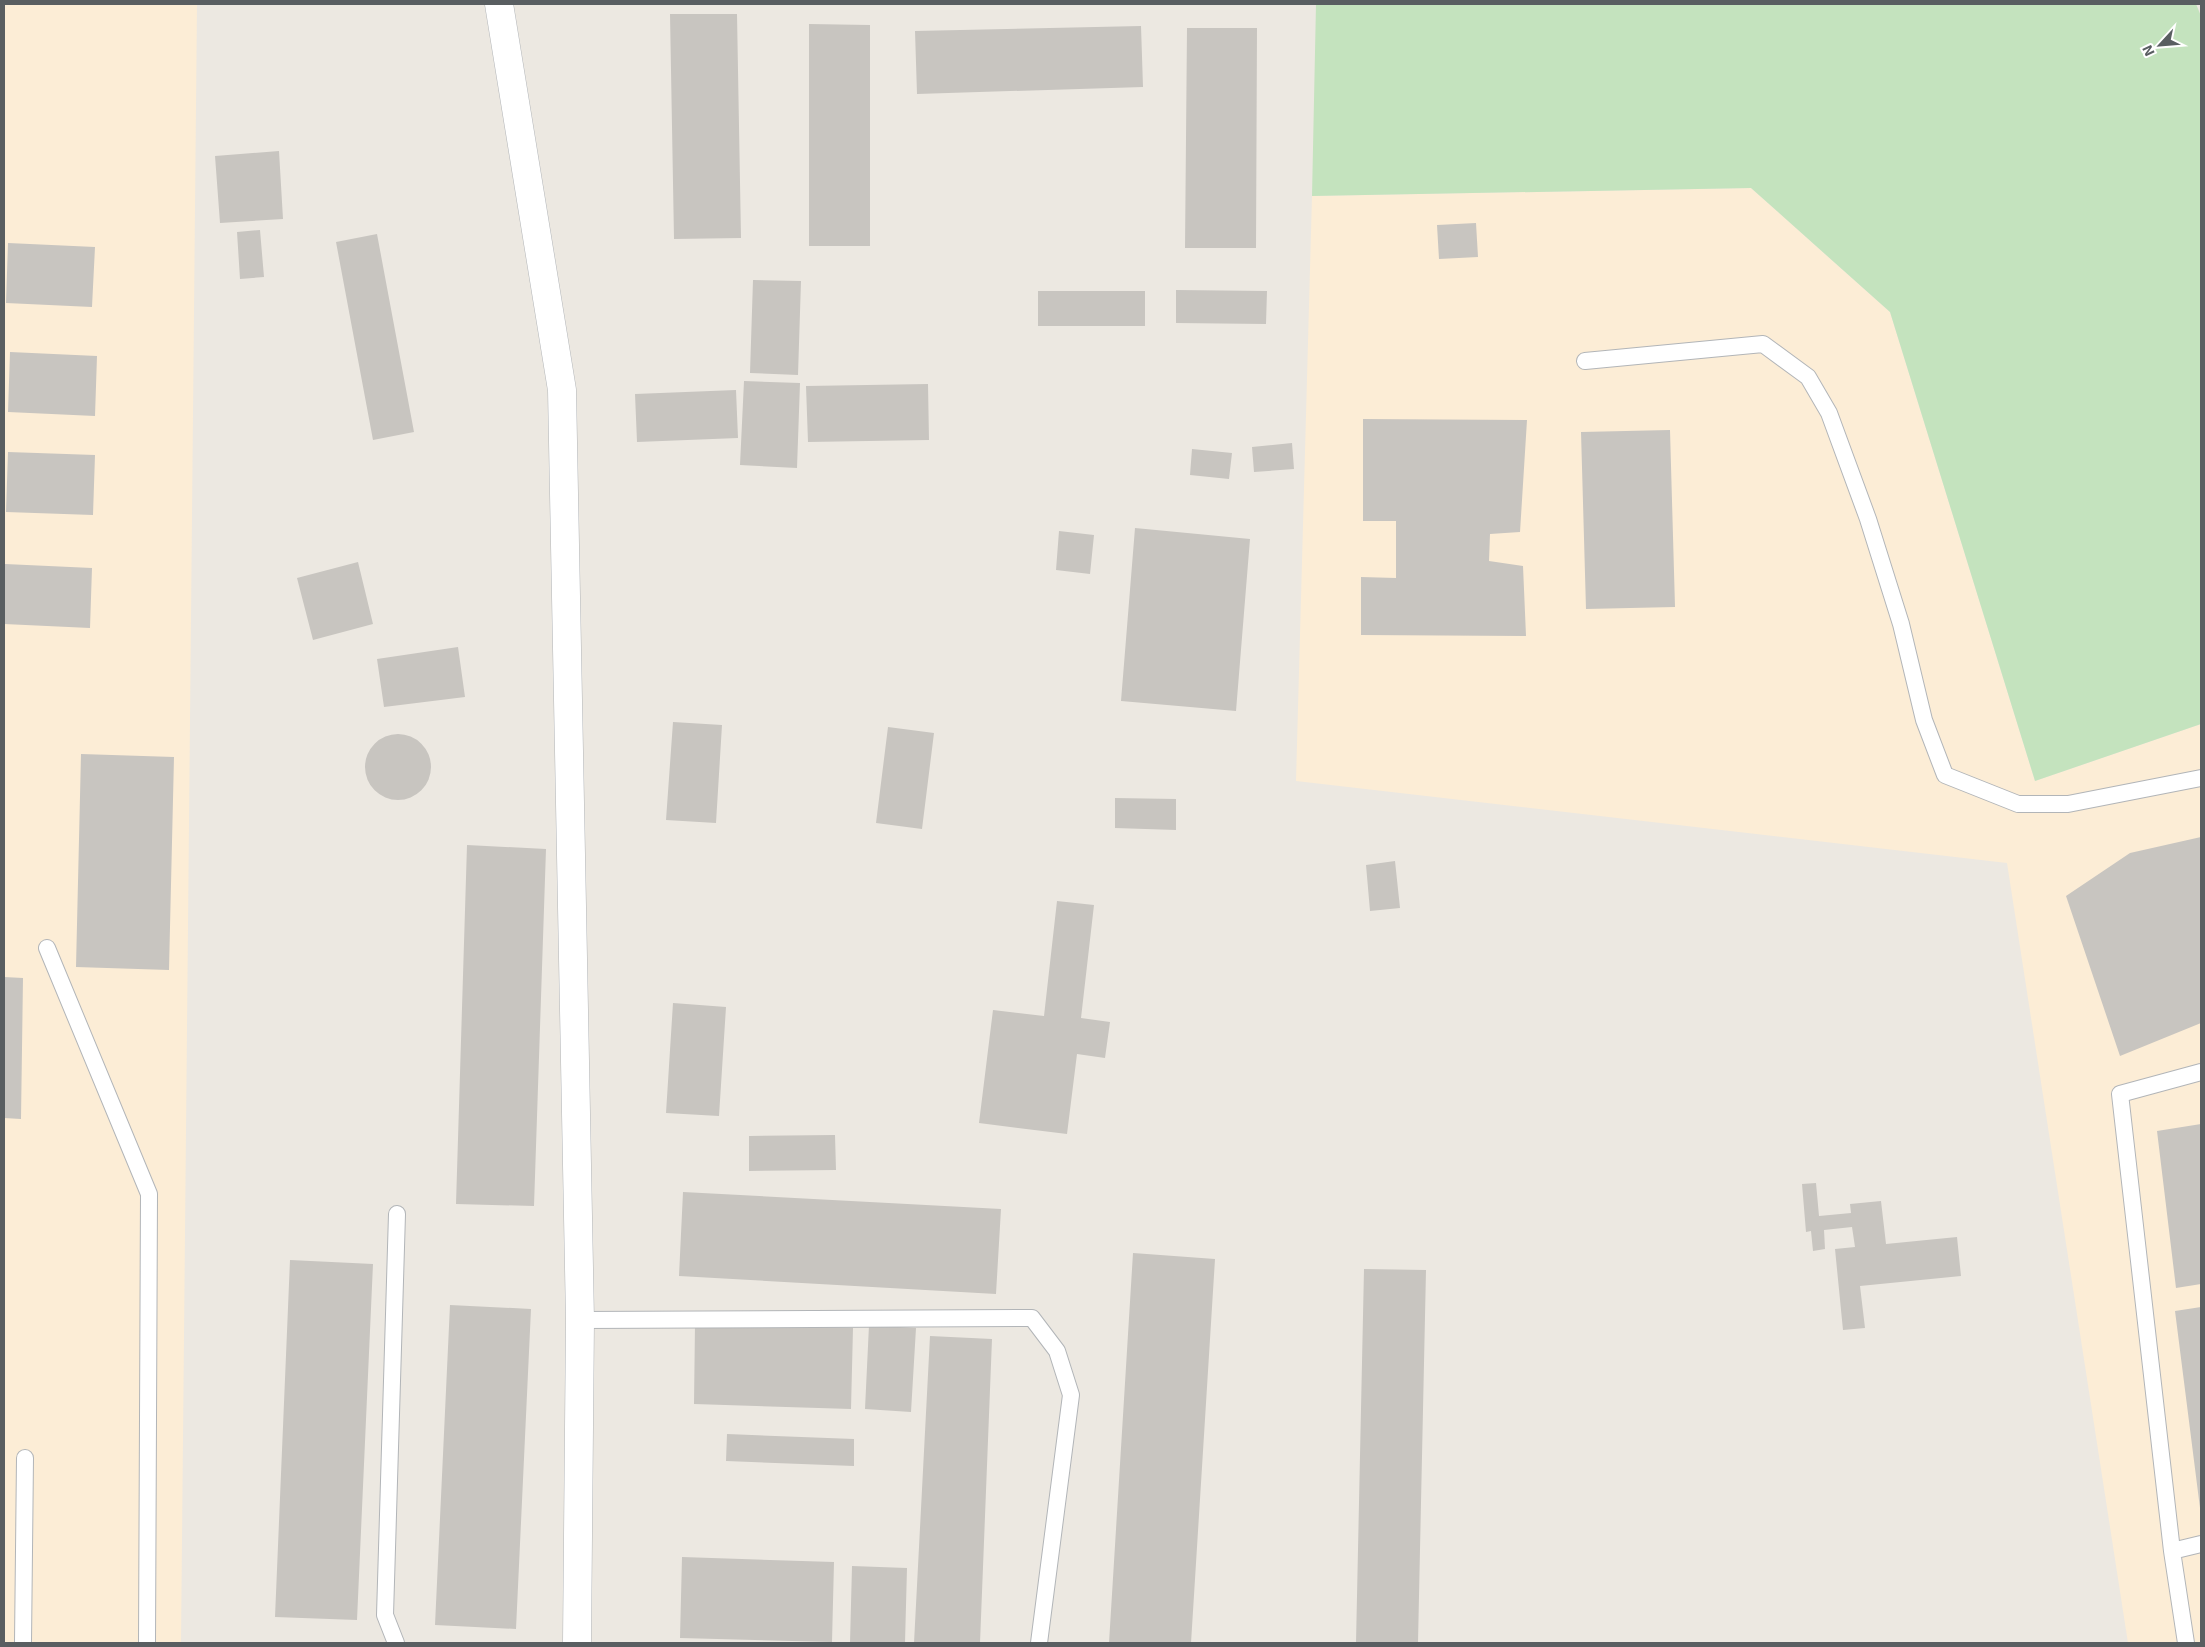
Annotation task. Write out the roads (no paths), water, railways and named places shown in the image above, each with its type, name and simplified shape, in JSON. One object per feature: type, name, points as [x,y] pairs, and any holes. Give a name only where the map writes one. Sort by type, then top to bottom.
[{"type":"street","points":[[499,4],[562,390],[580,1320],[577,1643]]},
{"type":"lane","points":[[1585,361],[1762,344],[1808,377],[1829,413],[1868,519],[1900,624],[1924,720],[1945,775],[2018,804],[2068,804],[2149,790],[2201,778]]},
{"type":"lane","points":[[47,948],[149,1194],[147,1643]]},
{"type":"lane","points":[[2186,1643],[2172,1551],[2120,1094],[2201,1072]]},
{"type":"lane","points":[[396,1643],[385,1615],[397,1214]]},
{"type":"lane","points":[[580,1320],[1032,1318],[1057,1351],[1071,1395],[1039,1643]]},
{"type":"lane","points":[[23,1643],[25,1458]]},
{"type":"lane","points":[[2172,1551],[2201,1544]]}]
